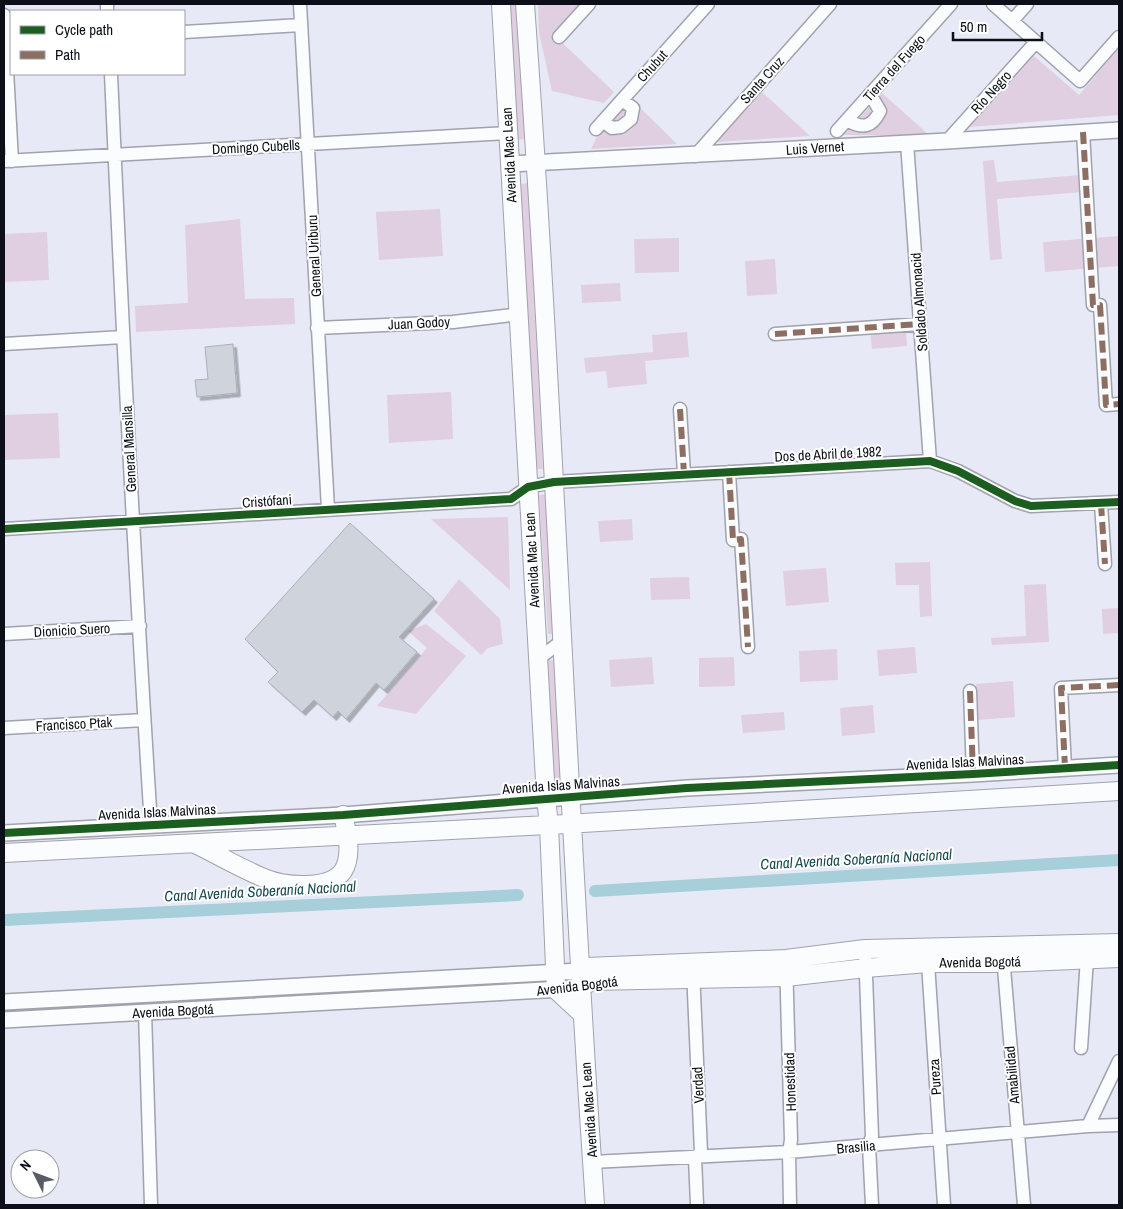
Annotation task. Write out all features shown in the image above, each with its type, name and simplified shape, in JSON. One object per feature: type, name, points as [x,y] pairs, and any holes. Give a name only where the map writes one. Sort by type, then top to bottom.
[{"type":"main road","name":"Avenida Mac Lean","points":[[501,4],[549,825],[556,990]]},
{"type":"main road","name":"Avenida Mac Lean","points":[[525,4],[536,163],[582,1014],[595,1205]]},
{"type":"main road","points":[[4,853],[549,825],[1119,791]]},
{"type":"main road","points":[[195,843],[264,878],[285,884],[314,886],[342,872],[348,859],[348,835],[343,815]]},
{"type":"main road","name":"Avenida Bogotá","points":[[693,970],[865,949],[925,956],[1002,954],[1119,943]]},
{"type":"main road","name":"Avenida Bogotá","points":[[1002,954],[1119,958]]},
{"type":"main road","name":"Avenida Bogotá","points":[[581,980],[586,967],[693,970],[786,977],[866,968],[925,956]]},
{"type":"main road","points":[[556,990],[582,1014]]},
{"type":"street","name":"General Uriburu","points":[[300,4],[328,509]]},
{"type":"street","points":[[559,37],[588,4]]},
{"type":"street","name":"Chubut","points":[[622,100],[632,108],[631,119],[621,127],[612,128],[600,125],[622,100],[708,4]]},
{"type":"street","name":"Santa Cruz","points":[[695,156],[830,4]]},
{"type":"street","name":"Tierra del Fuego","points":[[837,131],[950,4]]},
{"type":"street","points":[[993,4],[1080,81],[1119,37]]},
{"type":"street","points":[[1012,21],[1027,4]]},
{"type":"street","points":[[4,15],[8,161]]},
{"type":"street","points":[[185,32],[301,25]]},
{"type":"street","name":"Río Negro","points":[[947,141],[1036,42]]},
{"type":"street","name":"General Mansilla","points":[[110,75],[132,522],[151,825]]},
{"type":"street","points":[[847,120],[856,126],[870,125],[876,120],[880,111],[870,94]]},
{"type":"street","name":"Luis Vernet","points":[[510,164],[695,156],[1119,130]]},
{"type":"street","points":[[1083,132],[1092,305],[1100,305],[1113,405]]},
{"type":"street","name":"Domingo Cubells","points":[[8,161],[508,133]]},
{"type":"street","name":"Soldado Almonacid","points":[[907,142],[918,271],[930,461]]},
{"type":"street","name":"Juan Godoy","points":[[318,328],[453,322],[520,314]]},
{"type":"street","points":[[775,334],[920,324]]},
{"type":"street","points":[[4,344],[123,337]]},
{"type":"street","points":[[680,409],[684,474]]},
{"type":"street","name":"Dos de Abril de 1982","points":[[528,487],[554,482],[930,461],[958,471],[1015,501],[1031,506],[1119,502]]},
{"type":"street","points":[[729,472],[733,540],[741,539],[748,647]]},
{"type":"street","name":"Cristófani","points":[[4,529],[511,499],[528,487]]},
{"type":"street","points":[[1101,504],[1105,564]]},
{"type":"street","name":"Dionicio Suero","points":[[4,634],[140,626]]},
{"type":"street","points":[[538,658],[562,642]]},
{"type":"street","points":[[1065,768],[1061,688],[1119,685]]},
{"type":"street","points":[[970,691],[973,774]]},
{"type":"street","name":"Francisco Ptak","points":[[4,728],[144,720]]},
{"type":"street","name":"Avenida Islas Malvinas","points":[[4,833],[343,815],[687,788],[1119,765]]},
{"type":"street","points":[[865,949],[872,1136],[869,1146],[872,1205]]},
{"type":"street","name":"Amabilidad","points":[[1002,954],[1024,1205]]},
{"type":"street","name":"Pureza","points":[[925,956],[944,1205]]},
{"type":"street","points":[[1081,1048],[1087,958]]},
{"type":"street","name":"Honestidad","points":[[786,959],[792,1140],[789,1152],[790,1205]]},
{"type":"street","name":"Verdad","points":[[693,970],[701,1152],[696,1158],[697,1205]]},
{"type":"street","name":"Avenida Bogotá","points":[[4,1002],[556,973],[581,980]]},
{"type":"street","name":"Avenida Bogotá","points":[[4,1020],[556,990],[581,980]]},
{"type":"street","points":[[298,986],[300,1004]]},
{"type":"street","points":[[38,999],[40,1018]]},
{"type":"street","points":[[145,1012],[151,1205]]},
{"type":"street","points":[[1088,1126],[1119,1061]]},
{"type":"street","name":"Brasilia","points":[[592,1162],[789,1152],[1088,1126],[1119,1125]]},
{"type":"shaded area","points":[[509,4],[517,4],[525,139],[517,140]]},
{"type":"shaded area","points":[[538,4],[581,4],[553,34],[614,92],[604,103],[552,91],[539,33]]},
{"type":"shaded area","points":[[1119,48],[1119,115],[970,127],[1034,56],[1079,95]]},
{"type":"shaded area","points":[[762,92],[810,136],[717,142]]},
{"type":"shaded area","points":[[882,93],[929,135],[844,135]]},
{"type":"shaded area","points":[[630,98],[677,144],[591,149],[601,127]]},
{"type":"shaded area","points":[[994,160],[997,182],[1080,175],[1082,192],[997,199],[1002,259],[990,260],[983,161]]},
{"type":"shaded area","points":[[528,183],[543,469],[535,469],[517,185]]},
{"type":"shaded area","points":[[440,209],[443,256],[379,260],[376,212]]},
{"type":"shaded area","points":[[240,219],[245,299],[294,298],[295,324],[136,332],[135,306],[188,303],[185,225]]},
{"type":"shaded area","points":[[47,232],[49,280],[4,282],[4,234]]},
{"type":"shaded area","points":[[1119,236],[1119,266],[1045,272],[1043,242]]},
{"type":"shaded area","points":[[679,238],[679,272],[635,273],[634,239]]},
{"type":"shaded area","points":[[775,259],[777,294],[747,296],[745,261]]},
{"type":"shaded area","points":[[620,283],[621,301],[582,303],[581,285]]},
{"type":"shaded area","points":[[906,327],[907,346],[872,349],[870,330]]},
{"type":"shaded area","points":[[687,332],[689,357],[645,361],[647,384],[608,388],[606,371],[586,373],[584,358],[653,352],[652,335]]},
{"type":"shaded area","points":[[451,392],[453,439],[389,443],[387,395]]},
{"type":"shaded area","points":[[58,413],[60,458],[4,460],[4,415]]},
{"type":"shaded area","points":[[547,494],[556,634],[548,634],[539,495]]},
{"type":"shaded area","points":[[508,517],[510,590],[431,519]]},
{"type":"shaded area","points":[[632,519],[633,540],[600,542],[598,521]]},
{"type":"shaded area","points":[[930,562],[932,616],[920,617],[919,585],[896,585],[895,563]]},
{"type":"shaded area","points":[[826,568],[829,602],[786,606],[783,571]]},
{"type":"shaded area","points":[[689,577],[690,599],[651,600],[650,578]]},
{"type":"shaded area","points":[[459,579],[500,619],[503,644],[488,648],[481,655],[434,611]]},
{"type":"shaded area","points":[[1046,584],[1049,642],[992,645],[991,638],[1026,636],[1024,585]]},
{"type":"shaded area","points":[[1119,608],[1119,633],[1103,634],[1102,609]]},
{"type":"shaded area","points":[[426,624],[466,656],[416,714],[377,706],[427,648],[408,631]]},
{"type":"shaded area","points":[[915,647],[917,673],[879,676],[877,650]]},
{"type":"shaded area","points":[[837,649],[838,680],[800,682],[799,651]]},
{"type":"shaded area","points":[[652,657],[654,684],[611,687],[609,660]]},
{"type":"shaded area","points":[[734,657],[735,686],[699,687],[699,658]]},
{"type":"shaded area","points":[[555,660],[561,785],[551,785],[544,661]]},
{"type":"shaded area","points":[[1013,681],[1015,717],[978,720],[976,684]]},
{"type":"shaded area","points":[[873,705],[875,733],[842,736],[840,708]]},
{"type":"shaded area","points":[[784,712],[785,730],[743,733],[741,715]]},
{"type":"shaded area","points":[[535,978],[535,986],[317,996],[317,988]]},
{"type":"shaded area","points":[[283,991],[283,999],[88,1012],[88,1003]]},
{"type":"building","points":[[233,344],[237,393],[197,397],[195,380],[208,379],[205,347]]},
{"type":"building","points":[[350,523],[434,599],[399,637],[417,652],[384,690],[376,683],[346,719],[338,711],[333,717],[314,700],[302,712],[268,682],[278,672],[245,639]]},
{"type":"waterway","name":"Canal Avenida Soberanía Nacional","points":[[595,891],[1119,860]]},
{"type":"waterway","name":"Canal Avenida Soberanía Nacional","points":[[4,920],[518,895]]},
{"type":"marked path","points":[[1083,132],[1093,305],[1100,305],[1106,405],[1119,404]]},
{"type":"marked path","points":[[775,334],[920,324]]},
{"type":"marked path","points":[[680,409],[684,474]]},
{"type":"marked path","points":[[729,472],[733,540],[741,539],[748,647]]},
{"type":"marked path","points":[[1101,504],[1105,564]]},
{"type":"marked path","points":[[1065,768],[1061,688],[1119,685]]},
{"type":"marked path","points":[[970,691],[973,774]]},
{"type":"cycle path","points":[[4,529],[511,499],[528,487],[554,482],[930,461],[958,471],[1015,501],[1031,506],[1119,502]]},
{"type":"cycle path","points":[[4,833],[343,815],[687,788],[1119,765]]}]
